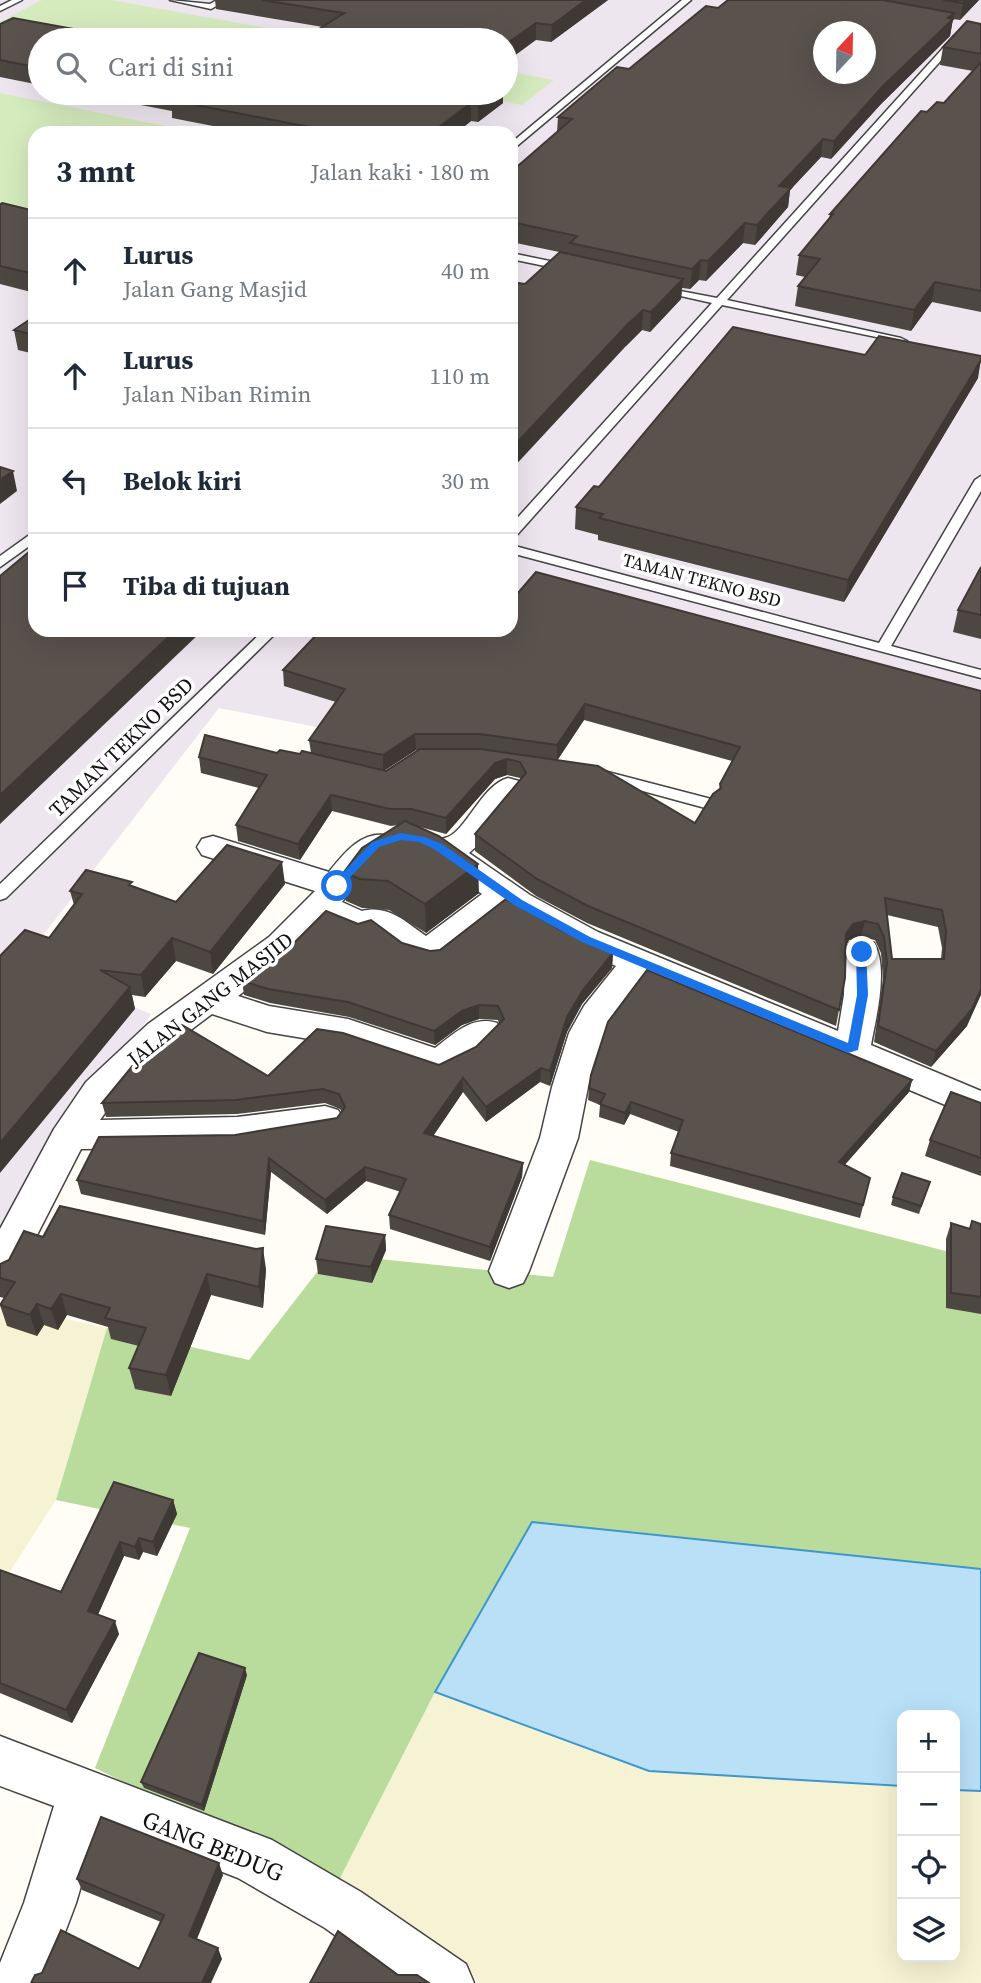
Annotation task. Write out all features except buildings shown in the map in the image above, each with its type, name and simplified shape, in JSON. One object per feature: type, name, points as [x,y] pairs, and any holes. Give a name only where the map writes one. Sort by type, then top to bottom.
[{"type":"street","points":[[447,853],[468,837],[518,775]]},
{"type":"street","name":"JALAN GANG MASJID","points":[[0,1268],[73,1135],[117,1072],[153,1041],[279,948],[369,849],[394,838],[421,839],[447,853],[505,894],[586,940],[981,1106]]},
{"type":"street","points":[[213,847],[329,896],[360,924],[376,919],[427,953],[505,894]]},
{"type":"street","points":[[852,1050],[862,995],[862,952]]},
{"type":"street","points":[[509,1271],[559,1138],[570,1087],[587,1033],[597,1015],[639,962]]},
{"type":"street","points":[[210,1000],[267,1019],[348,1032],[439,1063],[484,1032]]},
{"type":"street","points":[[73,1135],[237,1132],[325,1120]]},
{"type":"street","points":[[35,1202],[75,1211]]},
{"type":"street","name":"GANG BEDUG","points":[[0,1761],[254,1858],[290,1877],[447,1983]]},
{"type":"street","points":[[19,1983],[50,1903],[83,1793]]},
{"type":"lane","points":[[0,9],[18,0]]},
{"type":"lane","points":[[174,0],[211,7],[223,0]]},
{"type":"lane","points":[[518,142],[687,0]]},
{"type":"lane","points":[[518,525],[966,27]]},
{"type":"lane","points":[[518,258],[576,270]]},
{"type":"lane","points":[[641,284],[915,345]]},
{"type":"lane","points":[[883,648],[981,480]]},
{"type":"lane","points":[[0,563],[28,541]]},
{"type":"lane","name":"TAMAN TEKNO BSD","points":[[518,551],[981,674]]},
{"type":"lane","name":"TAMAN TEKNO BSD","points":[[0,894],[265,637]]},
{"type":"lane","points":[[580,772],[709,804]]},
{"type":"shaded area","points":[[0,0],[981,0],[981,796],[489,653],[408,745],[219,708],[24,960],[151,1014],[0,1252]]},
{"type":"shaded area","points":[[0,1305],[107,1328],[56,1500],[0,1587]]},
{"type":"shaded area","points":[[435,1692],[649,1771],[897,1786],[897,1962],[960,1962],[960,1790],[981,1791],[981,1983],[479,1983],[336,1886]]},
{"type":"green space","points":[[42,0],[112,0],[266,28],[28,28],[28,36],[0,31],[0,22]]},
{"type":"green space","points":[[518,73],[554,80],[522,105],[518,104]]},
{"type":"green space","points":[[0,93],[28,99],[28,105],[60,105],[166,126],[28,126],[28,226],[0,220]]},
{"type":"green space","points":[[590,1160],[981,1260],[981,1569],[532,1522],[435,1692],[336,1886],[95,1768],[190,1528],[56,1500],[107,1328],[249,1360],[331,1254],[553,1277]]},
{"type":"water","points":[[532,1522],[981,1569],[981,1791],[960,1790],[960,1710],[897,1710],[897,1786],[649,1771],[435,1692]]},
{"type":"route","points":[[337,886],[362,855],[376,845],[401,836],[421,839],[438,847],[518,903],[586,940],[852,1050],[862,995],[862,952]]}]
